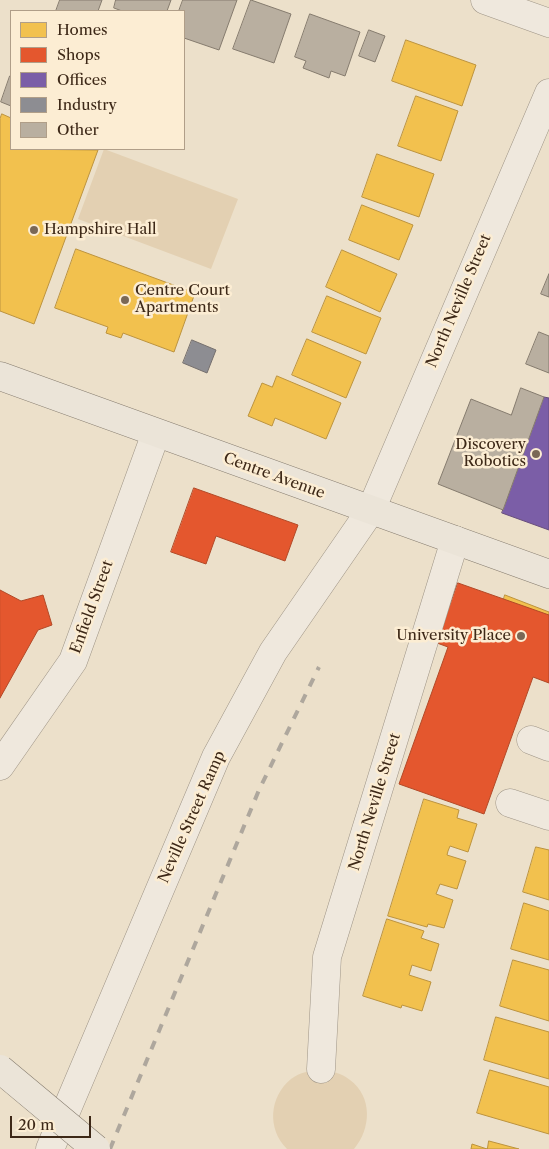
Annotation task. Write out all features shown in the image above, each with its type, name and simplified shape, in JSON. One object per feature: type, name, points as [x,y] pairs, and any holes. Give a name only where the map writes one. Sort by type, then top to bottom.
[{"type":"main road","name":"Centre Avenue","points":[[0,376],[549,574]]},
{"type":"main road","points":[[0,1069],[96,1149]]},
{"type":"street","points":[[485,0],[549,23]]},
{"type":"street","name":"North Neville Street","points":[[344,547],[371,510],[549,93]]},
{"type":"street","name":"Enfield Street","points":[[0,766],[73,660],[156,433]]},
{"type":"street","name":"North Neville Street","points":[[321,1069],[327,957],[455,540]]},
{"type":"street","name":"Neville Street Ramp","points":[[50,1149],[216,757],[273,652],[344,547]]},
{"type":"street","points":[[510,804],[549,816]]},
{"type":"shaded area","points":[[104,150],[238,199],[211,269],[78,219]]},
{"type":"shaded area","points":[[321,1069],[350,1080],[363,1095],[367,1113],[364,1132],[354,1149],[287,1149],[276,1132],[274,1123],[273,1113],[278,1095],[294,1077],[305,1072]]},
{"type":"building: Homes","points":[[406,40],[476,65],[462,106],[392,81]]},
{"type":"building: Homes","points":[[416,96],[458,111],[441,161],[398,146]]},
{"type":"building: Homes","name":"Hampshire Hall","points":[[2,114],[10,118],[10,150],[98,150],[34,324],[0,311],[0,119]]},
{"type":"building: Homes","points":[[377,154],[434,174],[419,217],[362,197]]},
{"type":"building: Homes","points":[[362,205],[413,225],[399,260],[349,240]]},
{"type":"building: Homes","name":"Centre Court Apartments","points":[[76,249],[195,293],[174,352],[123,333],[121,338],[106,333],[108,327],[55,308]]},
{"type":"building: Homes","points":[[342,250],[397,274],[380,312],[326,287]]},
{"type":"building: Homes","points":[[327,296],[381,318],[366,354],[312,332]]},
{"type":"building: Homes","points":[[307,339],[361,362],[346,398],[292,375]]},
{"type":"building: Homes","points":[[277,376],[341,403],[326,439],[275,418],[272,426],[248,416],[262,383],[272,387]]},
{"type":"building: Homes","name":"University Place","points":[[505,595],[549,612],[549,682],[487,660]]},
{"type":"building: Homes","points":[[424,799],[459,810],[457,818],[477,824],[468,852],[450,846],[448,851],[447,855],[466,861],[457,889],[440,884],[436,894],[453,900],[444,928],[428,924],[427,927],[388,916]]},
{"type":"building: Homes","points":[[536,847],[549,850],[549,900],[523,892]]},
{"type":"building: Homes","points":[[524,903],[549,911],[549,960],[511,949]]},
{"type":"building: Homes","points":[[387,919],[424,931],[421,938],[439,944],[431,971],[412,965],[409,975],[431,982],[422,1011],[402,1005],[401,1008],[363,996]]},
{"type":"building: Homes","points":[[513,960],[549,970],[549,1021],[500,1006]]},
{"type":"building: Homes","points":[[496,1017],[549,1032],[549,1079],[484,1060]]},
{"type":"building: Homes","points":[[490,1070],[549,1087],[549,1134],[477,1113]]},
{"type":"building: Homes","points":[[489,1141],[519,1149],[487,1149]]},
{"type":"building: Homes","points":[[472,1144],[487,1149],[471,1149]]},
{"type":"building: Shops","points":[[194,488],[298,525],[285,561],[216,536],[206,564],[171,552]]},
{"type":"building: Shops","points":[[458,583],[549,615],[549,683],[533,677],[484,814],[399,784],[448,647],[437,643]]},
{"type":"building: Shops","points":[[0,590],[21,601],[43,595],[52,625],[38,630],[0,698]]},
{"type":"building: Offices","name":"Discovery Robotics","points":[[544,397],[549,398],[549,530],[502,513]]},
{"type":"building: Industry","points":[[192,340],[216,350],[207,373],[183,363]]},
{"type":"building: Other","points":[[60,0],[102,0],[98,10],[56,10]]},
{"type":"building: Other","points":[[116,0],[171,0],[167,10],[119,10],[114,8]]},
{"type":"building: Other","points":[[183,0],[237,0],[219,50],[185,38],[185,10],[179,10]]},
{"type":"building: Other","points":[[251,0],[291,14],[274,63],[233,49]]},
{"type":"building: Other","points":[[310,14],[360,32],[345,76],[331,71],[329,78],[303,68],[306,61],[295,57]]},
{"type":"building: Other","points":[[369,30],[385,36],[375,62],[359,56]]},
{"type":"building: Other","points":[[10,76],[10,106],[1,102]]},
{"type":"building: Other","points":[[549,274],[549,297],[541,294]]},
{"type":"building: Other","points":[[539,332],[549,336],[549,373],[526,364]]},
{"type":"building: Other","points":[[521,388],[544,397],[503,510],[438,484],[471,399],[511,415]]},
{"type":"railway","points":[[110,1149],[259,790],[319,667]]},
{"type":"place","name":"Hampshire Hall","points":[[34,230]]},
{"type":"place","name":"Centre Court Apartments","points":[[125,300]]},
{"type":"place","name":"Discovery Robotics","points":[[536,454]]},
{"type":"place","name":"University Place","points":[[521,636]]}]
